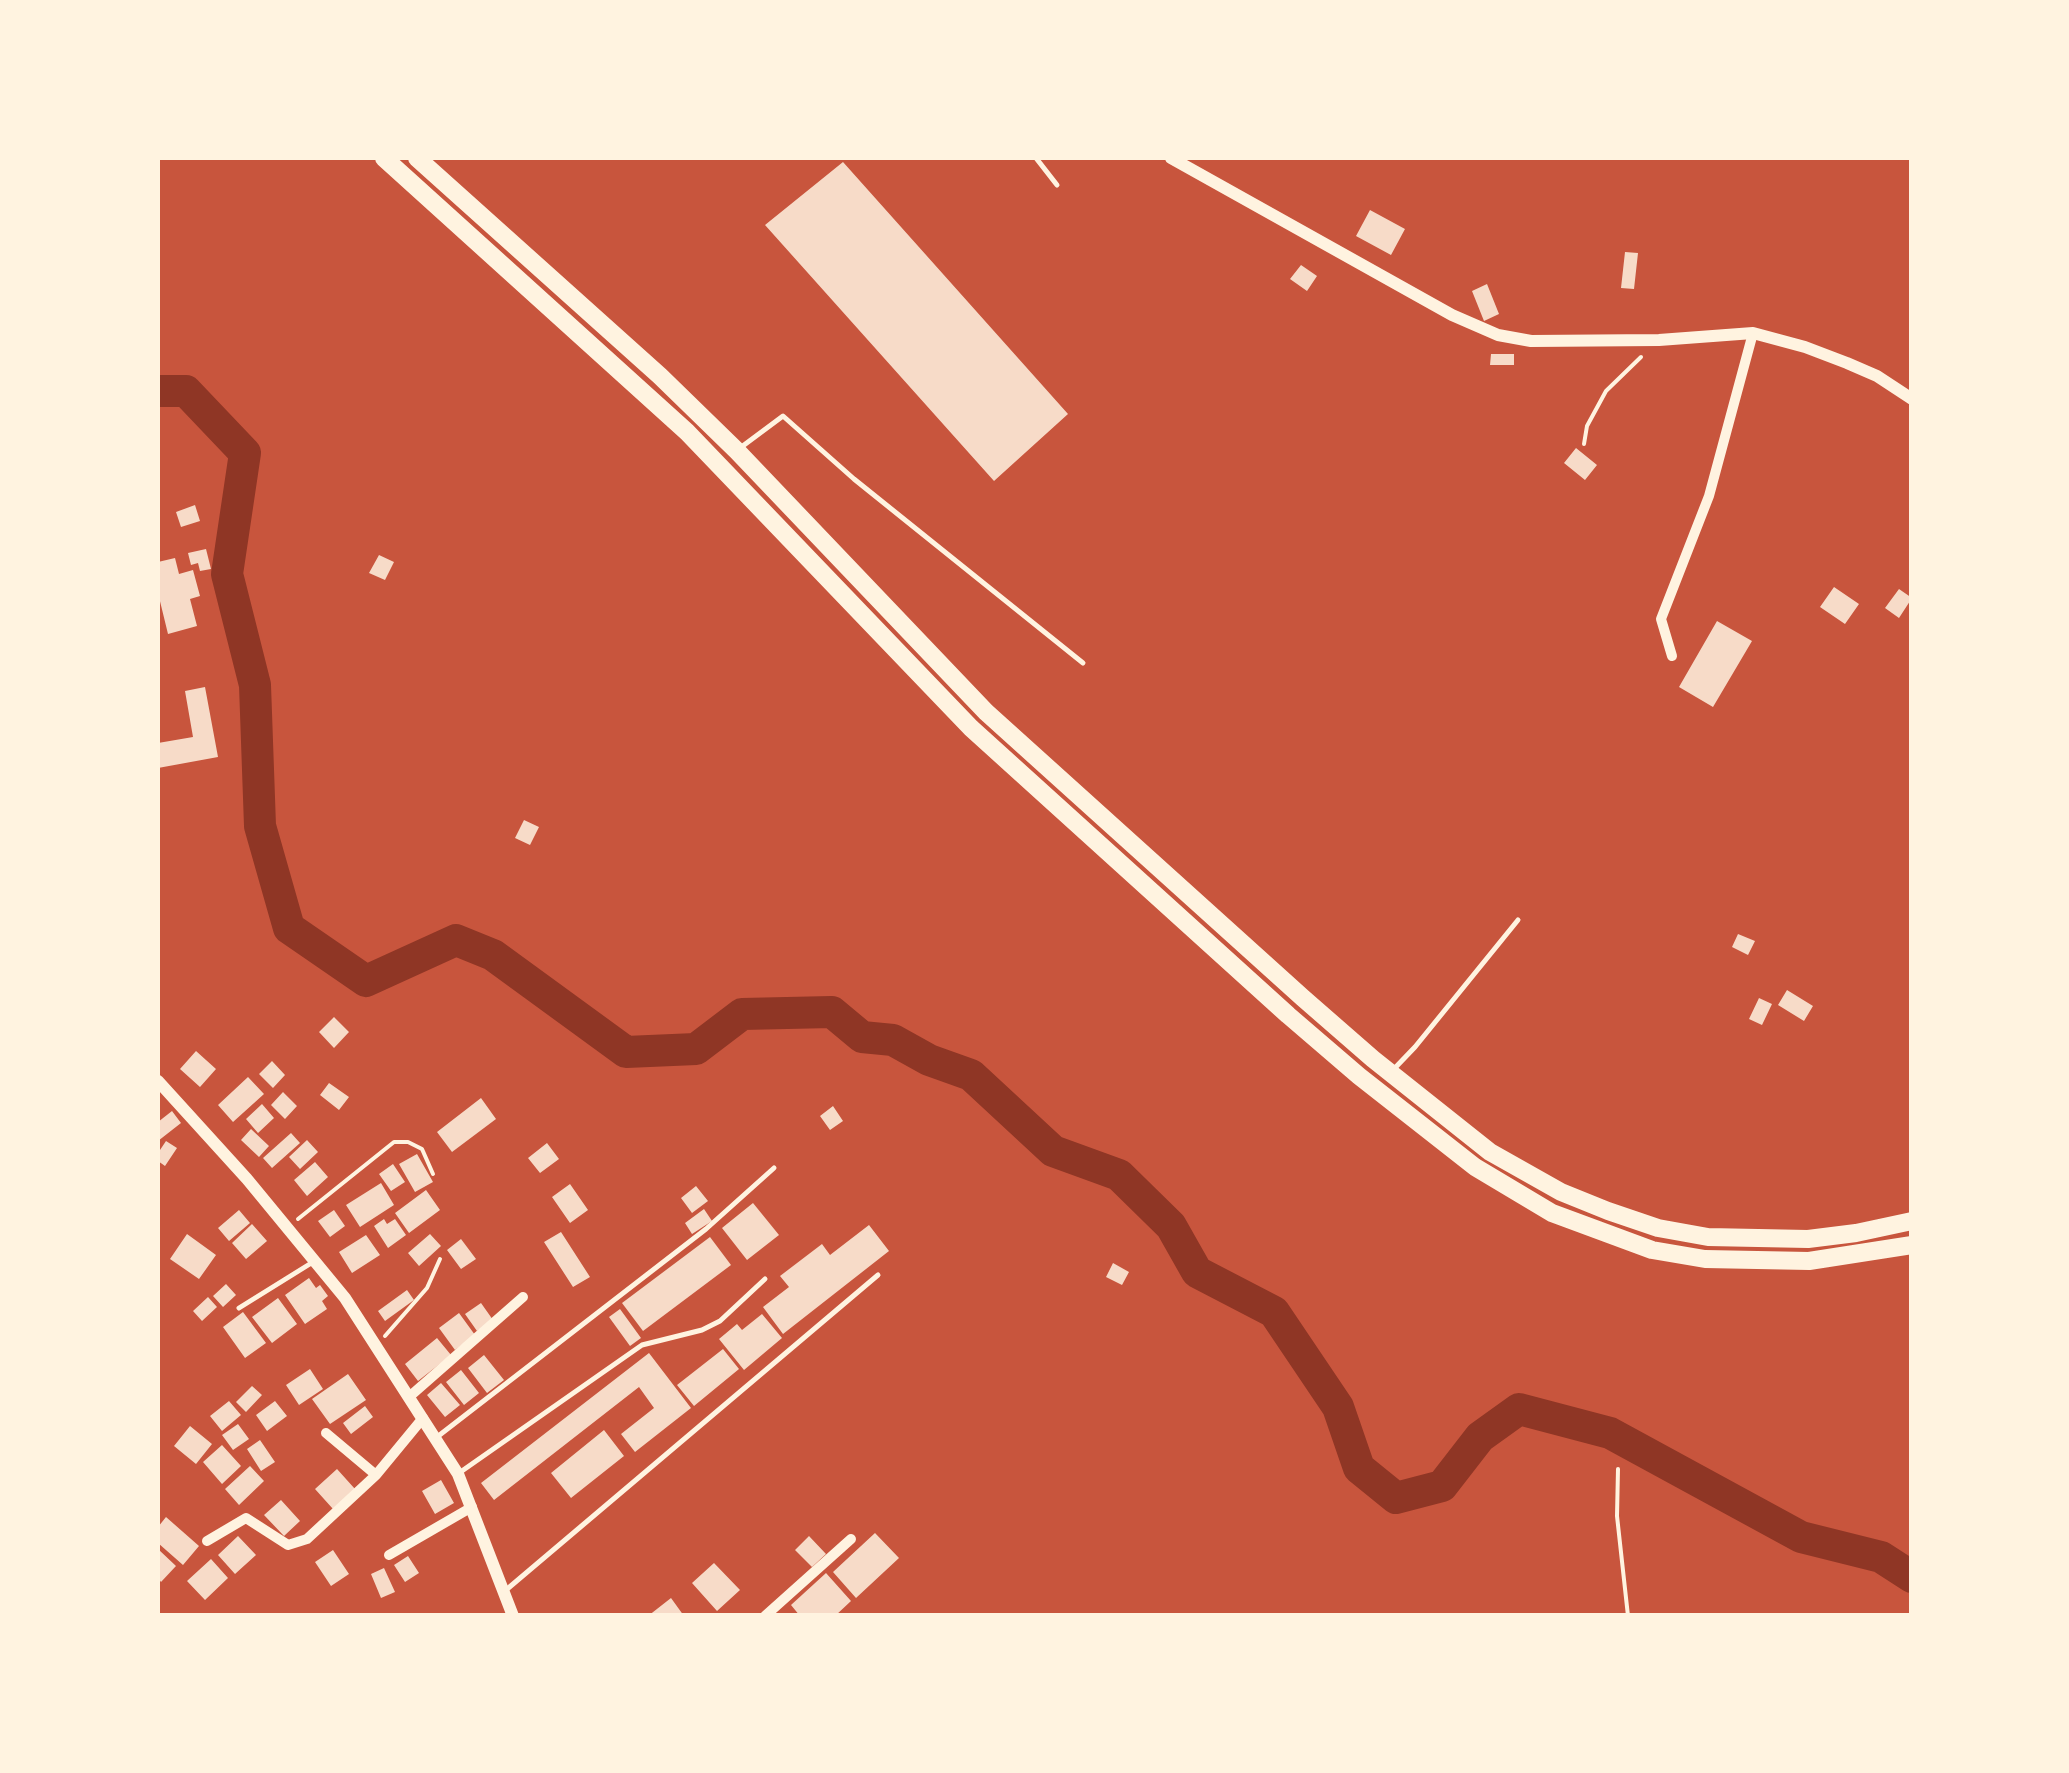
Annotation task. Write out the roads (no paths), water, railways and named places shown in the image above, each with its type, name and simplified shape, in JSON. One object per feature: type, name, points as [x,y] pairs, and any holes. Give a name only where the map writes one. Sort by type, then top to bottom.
[{"type":"main road","points":[[417,158],[660,376],[737,451],[986,712],[1390,1073],[1490,1152],[1561,1192],[1658,1228],[1708,1237],[1808,1238],[1912,1221]]},
{"type":"main road","points":[[396,162],[687,432],[971,728],[1358,1076],[1475,1167],[1552,1213],[1652,1250],[1705,1259],[1809,1261],[1912,1245]]},
{"type":"street","points":[[1170,158],[1452,316],[1498,335],[1531,341],[1659,340],[1753,333],[1846,363],[1877,376],[1912,399]]},
{"type":"street","points":[[1672,656],[1661,619],[1709,496],[1753,333]]},
{"type":"street","points":[[158,1082],[345,1298],[458,1474],[513,1616]]},
{"type":"street","points":[[409,1397],[523,1298]]},
{"type":"street","points":[[207,1541],[246,1518],[280,1542],[294,1544],[306,1539],[376,1475],[423,1418]]},
{"type":"street","points":[[326,1432],[376,1475]]},
{"type":"street","points":[[389,1556],[472,1507]]},
{"type":"street","points":[[765,1616],[852,1539]]},
{"type":"lane","points":[[1036,158],[1057,185]]},
{"type":"lane","points":[[737,451],[783,416],[854,479],[1083,663]]},
{"type":"lane","points":[[1390,1073],[1415,1048],[1518,920]]},
{"type":"lane","points":[[435,1438],[706,1229],[774,1168]]},
{"type":"lane","points":[[238,1308],[316,1261]]},
{"type":"lane","points":[[504,1592],[878,1275]]},
{"type":"lane","points":[[458,1474],[642,1344],[702,1330],[720,1321],[765,1278]]},
{"type":"waterway","points":[[158,391],[186,391],[245,453],[227,574],[255,685],[260,826],[289,928],[366,981],[456,940],[493,955],[626,1052],[696,1049],[742,1014],[832,1012],[862,1037],[893,1040],[929,1060],[971,1075],[1053,1151],[1119,1175],[1171,1226],[1197,1272],[1274,1312],[1338,1407],[1359,1468],[1396,1498],[1442,1486],[1480,1437],[1519,1409],[1610,1433],[1801,1537],[1881,1557],[1912,1577]]}]
